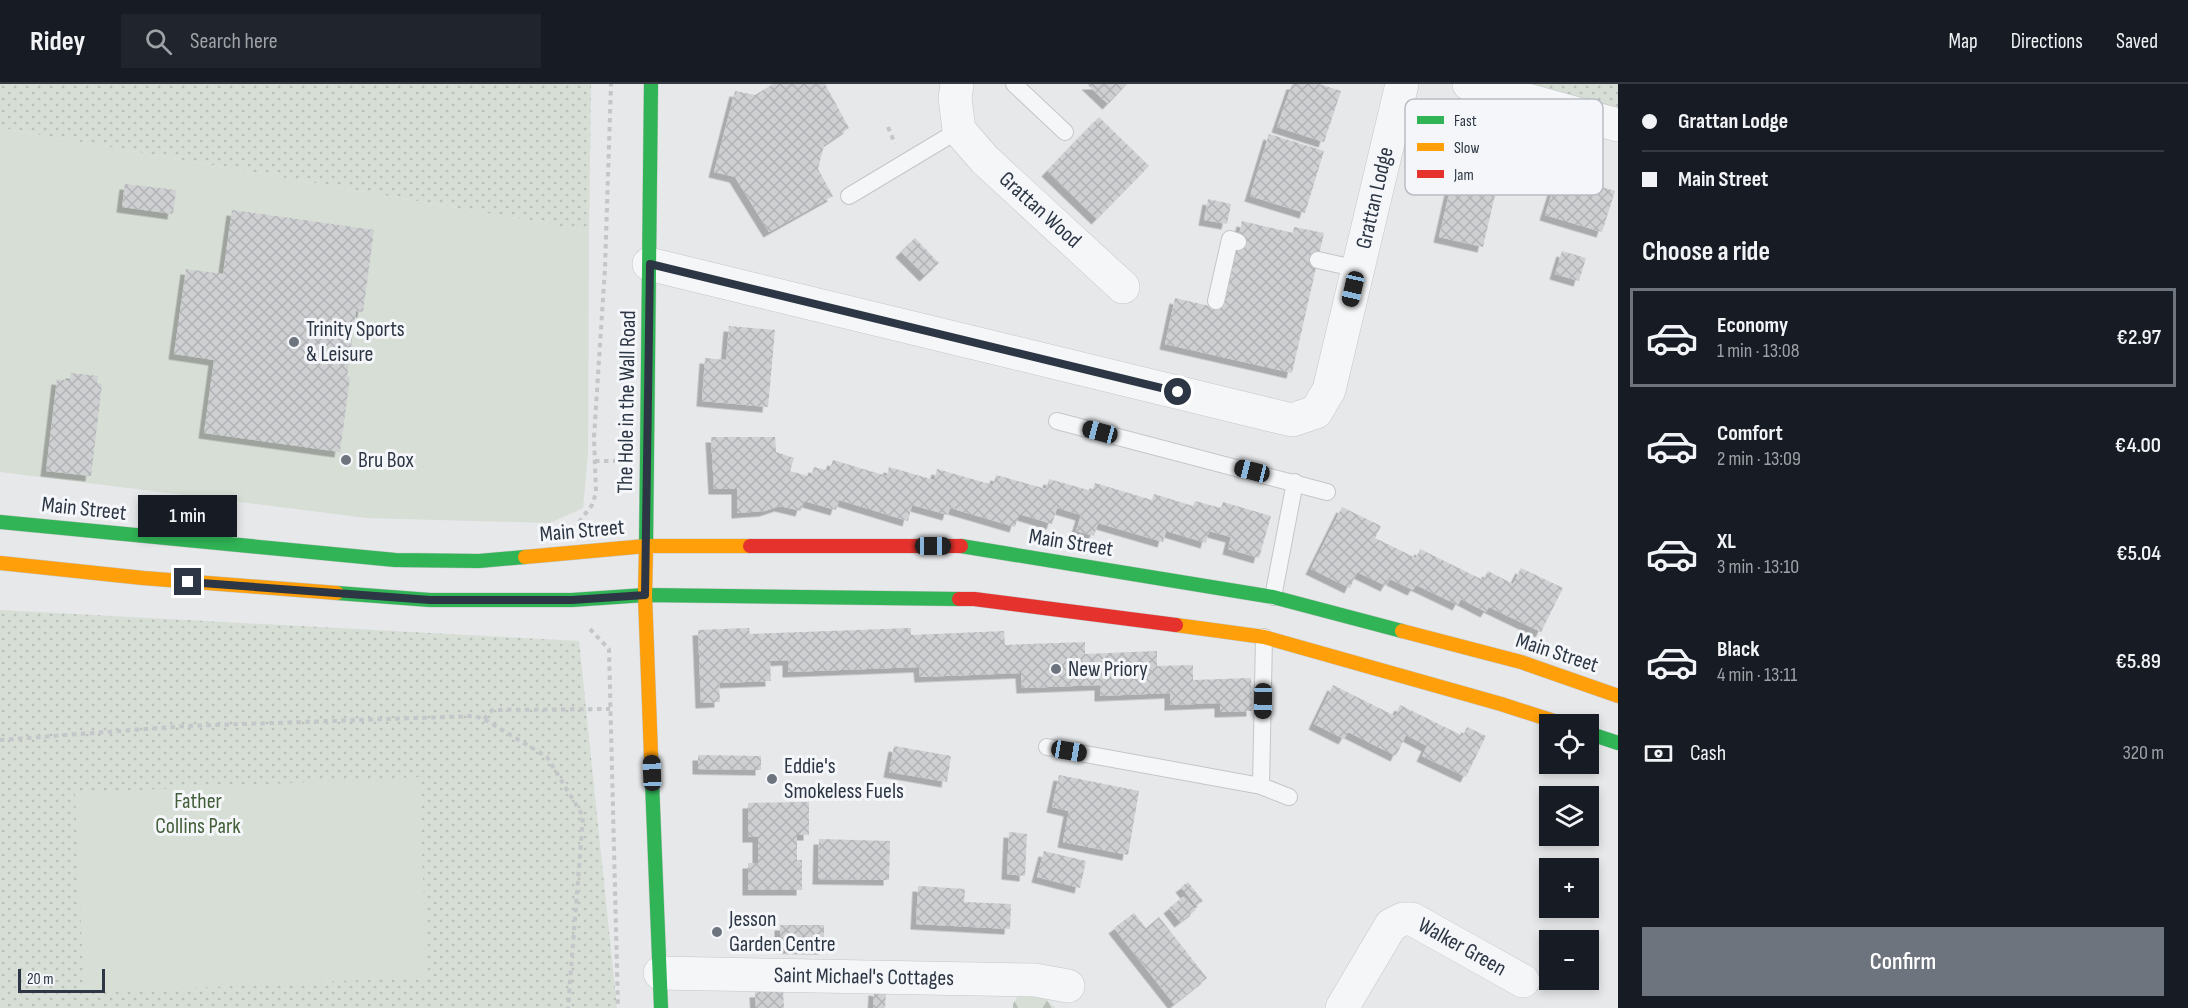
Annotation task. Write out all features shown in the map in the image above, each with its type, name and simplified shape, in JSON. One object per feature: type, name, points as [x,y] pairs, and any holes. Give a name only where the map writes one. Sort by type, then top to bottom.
[{"type":"street","name":"The Hole in the Wall Road","points":[[651,84],[645,595],[661,1008]]},
{"type":"street","points":[[957,84],[955,98],[959,130]]},
{"type":"street","name":"Grattan Lodge","points":[[650,264],[1292,420],[1316,412],[1329,390],[1402,84]]},
{"type":"street","points":[[1469,84],[1524,99]]},
{"type":"street","points":[[1603,121],[1618,125]]},
{"type":"street","name":"Grattan Wood","points":[[959,130],[985,160],[1123,287]]},
{"type":"street","name":"Main Street","points":[[0,522],[395,560],[479,561],[646,546],[957,545],[1272,602],[1521,662],[1618,696]]},
{"type":"street","points":[[0,563],[143,578],[430,600],[572,600],[645,595],[974,599],[1265,632],[1539,716]]},
{"type":"street","points":[[1599,737],[1618,743]]},
{"type":"street","name":"Walker Green","points":[[1342,1008],[1390,925],[1403,919],[1412,919],[1523,981]]},
{"type":"street","name":"Saint Michael's Cottages","points":[[660,973],[1035,980],[1068,986]]},
{"type":"lane","points":[[1014,84],[1065,132]]},
{"type":"lane","points":[[849,196],[959,130]]},
{"type":"lane","points":[[1216,301],[1230,240],[1238,242]]},
{"type":"lane","points":[[1318,260],[1358,269]]},
{"type":"lane","points":[[1057,421],[1327,492]]},
{"type":"lane","points":[[1272,602],[1295,482]]},
{"type":"lane","points":[[1261,786],[1265,632]]},
{"type":"lane","points":[[1047,747],[1261,786],[1289,797]]},
{"type":"path","name":"The Hole in the Wall Road","points":[[571,529],[580,522],[592,505],[596,493],[594,437],[605,268],[611,84]]},
{"type":"path","points":[[585,624],[609,650],[618,1008]]},
{"type":"path","points":[[609,668],[617,668]]},
{"type":"path","points":[[484,719],[492,710],[610,710]]},
{"type":"path","points":[[0,740],[186,726],[474,716],[484,719],[547,757],[583,816],[568,1008]]},
{"type":"green space","points":[[0,84],[591,84],[589,231],[0,128]]},
{"type":"green space","points":[[1526,84],[1618,84],[1618,110],[1603,106],[1603,99],[1579,99]]},
{"type":"green space","name":"Trinity Sports & Leisure","points":[[0,128],[589,231],[588,453],[583,508],[550,523],[367,518],[0,472]]},
{"type":"green space","name":"Father Collins Park","points":[[0,610],[579,641],[617,1008],[0,1008]]},
{"type":"green space","points":[[418,777],[428,977],[84,993],[75,793]]},
{"type":"green space","points":[[1021,991],[1041,994],[1055,1008],[1013,1008]]},
{"type":"building","points":[[773,84],[825,84],[849,128],[824,145],[818,169],[833,196],[769,232],[735,177],[714,172],[735,91],[755,95]]},
{"type":"building","points":[[1087,84],[1127,84],[1108,104]]},
{"type":"building","points":[[1292,84],[1319,84],[1341,91],[1324,142],[1277,127]]},
{"type":"building","points":[[1099,117],[1149,166],[1097,219],[1047,171]]},
{"type":"building","points":[[1269,134],[1324,151],[1305,213],[1250,196]]},
{"type":"building","points":[[125,184],[176,190],[173,214],[122,207]]},
{"type":"building","points":[[1603,187],[1615,191],[1602,232],[1545,215],[1551,195],[1603,195]]},
{"type":"building","points":[[1449,195],[1495,195],[1483,247],[1439,237]]},
{"type":"building","points":[[1208,199],[1231,204],[1227,224],[1204,220]]},
{"type":"building","points":[[232,210],[374,230],[363,312],[356,311],[340,452],[204,433],[214,360],[174,354],[186,269],[223,274]]},
{"type":"building","points":[[1242,221],[1293,233],[1294,227],[1324,233],[1292,373],[1165,344],[1175,298],[1222,309]]},
{"type":"building","points":[[915,238],[939,263],[925,276],[901,252]]},
{"type":"building","points":[[1562,251],[1586,258],[1579,281],[1555,274]]},
{"type":"building","points":[[729,326],[775,330],[768,407],[702,401],[705,358],[726,360]]},
{"type":"building","points":[[71,373],[98,376],[97,383],[102,384],[91,476],[46,471],[57,379],[70,381]]},
{"type":"building","points":[[711,437],[775,437],[776,452],[794,458],[790,471],[811,477],[814,467],[829,471],[833,460],[887,476],[889,467],[934,480],[937,469],[993,485],[996,475],[1046,489],[1049,479],[1092,491],[1095,483],[1152,500],[1154,494],[1193,506],[1195,501],[1221,508],[1223,502],[1271,516],[1259,558],[1228,549],[1231,537],[1209,531],[1206,543],[1166,531],[1163,542],[1098,523],[1094,536],[1076,531],[1081,515],[1057,508],[1052,524],[1019,514],[1015,527],[950,508],[948,515],[912,505],[908,521],[839,500],[836,510],[804,501],[801,511],[780,506],[765,511],[737,513],[737,489],[714,489]]},
{"type":"building","points":[[1342,507],[1381,526],[1375,538],[1416,558],[1420,549],[1483,580],[1488,571],[1513,584],[1521,568],[1563,588],[1541,632],[1489,607],[1486,612],[1461,599],[1458,605],[1416,585],[1413,590],[1390,579],[1386,586],[1357,572],[1350,588],[1311,569]]},
{"type":"building","name":"New Priory","points":[[749,628],[750,634],[911,628],[911,635],[1004,631],[1005,645],[1085,642],[1085,654],[1157,651],[1157,666],[1193,665],[1193,680],[1251,678],[1252,711],[1220,712],[1220,703],[1170,705],[1170,693],[1100,696],[1100,685],[1022,688],[1021,673],[920,677],[919,667],[788,672],[788,660],[770,661],[771,681],[719,683],[720,702],[701,703],[698,630]]},
{"type":"building","points":[[1333,685],[1395,716],[1400,705],[1463,736],[1467,727],[1486,736],[1466,777],[1422,756],[1427,746],[1406,735],[1396,756],[1348,732],[1344,739],[1314,724]]},
{"type":"building","points":[[894,746],[951,756],[947,782],[889,772]]},
{"type":"building","points":[[698,755],[761,756],[761,770],[698,769]]},
{"type":"building","points":[[1059,775],[1139,791],[1128,855],[1063,842],[1069,811],[1052,807]]},
{"type":"building","points":[[809,802],[809,835],[797,835],[797,860],[802,860],[802,890],[748,890],[748,863],[758,863],[758,837],[748,837],[748,803]]},
{"type":"building","points":[[1009,832],[1027,834],[1025,876],[1007,874]]},
{"type":"building","points":[[819,839],[890,841],[889,880],[818,879]]},
{"type":"building","points":[[1044,851],[1086,861],[1080,888],[1037,877]]},
{"type":"building","points":[[1188,882],[1203,901],[1196,906],[1181,887]]},
{"type":"building","points":[[918,886],[965,889],[964,902],[1011,904],[1010,929],[916,924]]},
{"type":"building","points":[[1184,896],[1196,910],[1180,922],[1169,908]]},
{"type":"building","points":[[1134,913],[1146,928],[1159,917],[1207,978],[1174,1004],[1114,928]]},
{"type":"building","points":[[780,925],[824,925],[824,949],[780,948]]},
{"type":"building","points":[[874,990],[886,992],[885,1008],[873,1008]]},
{"type":"building","points":[[783,991],[784,1008],[756,1008],[755,992]]},
{"type":"traffic: fast","points":[[646,549],[651,84]]},
{"type":"traffic: fast","points":[[0,522],[395,560],[479,561],[525,557]]},
{"type":"traffic: fast","points":[[961,546],[1273,597],[1402,631]]},
{"type":"traffic: fast","points":[[337,593],[430,600],[572,600],[645,595],[959,599]]},
{"type":"traffic: fast","points":[[1599,737],[1618,743]]},
{"type":"traffic: fast","points":[[651,756],[661,1008]]},
{"type":"traffic: slow","points":[[525,557],[646,546],[750,546]]},
{"type":"traffic: slow","points":[[646,549],[645,595],[651,756]]},
{"type":"traffic: slow","points":[[0,563],[143,578],[337,593]]},
{"type":"traffic: slow","points":[[1176,625],[1264,637],[1539,716]]},
{"type":"traffic: slow","points":[[1402,631],[1521,662],[1618,696]]},
{"type":"traffic: jam","points":[[750,546],[961,546]]},
{"type":"traffic: jam","points":[[959,599],[1176,625]]},
{"type":"place","name":"Trinity Sports & Leisure","points":[[294,342]]},
{"type":"place","name":"Bru Box","points":[[346,460]]},
{"type":"place","name":"New Priory","points":[[1056,669]]},
{"type":"place","name":"Eddie's Smokeless Fuels","points":[[772,779]]},
{"type":"place","name":"Jesson Garden Centre","points":[[717,932]]},
{"type":"route","points":[[188,582],[430,600],[572,600],[645,595],[650,264],[1178,392]]}]
